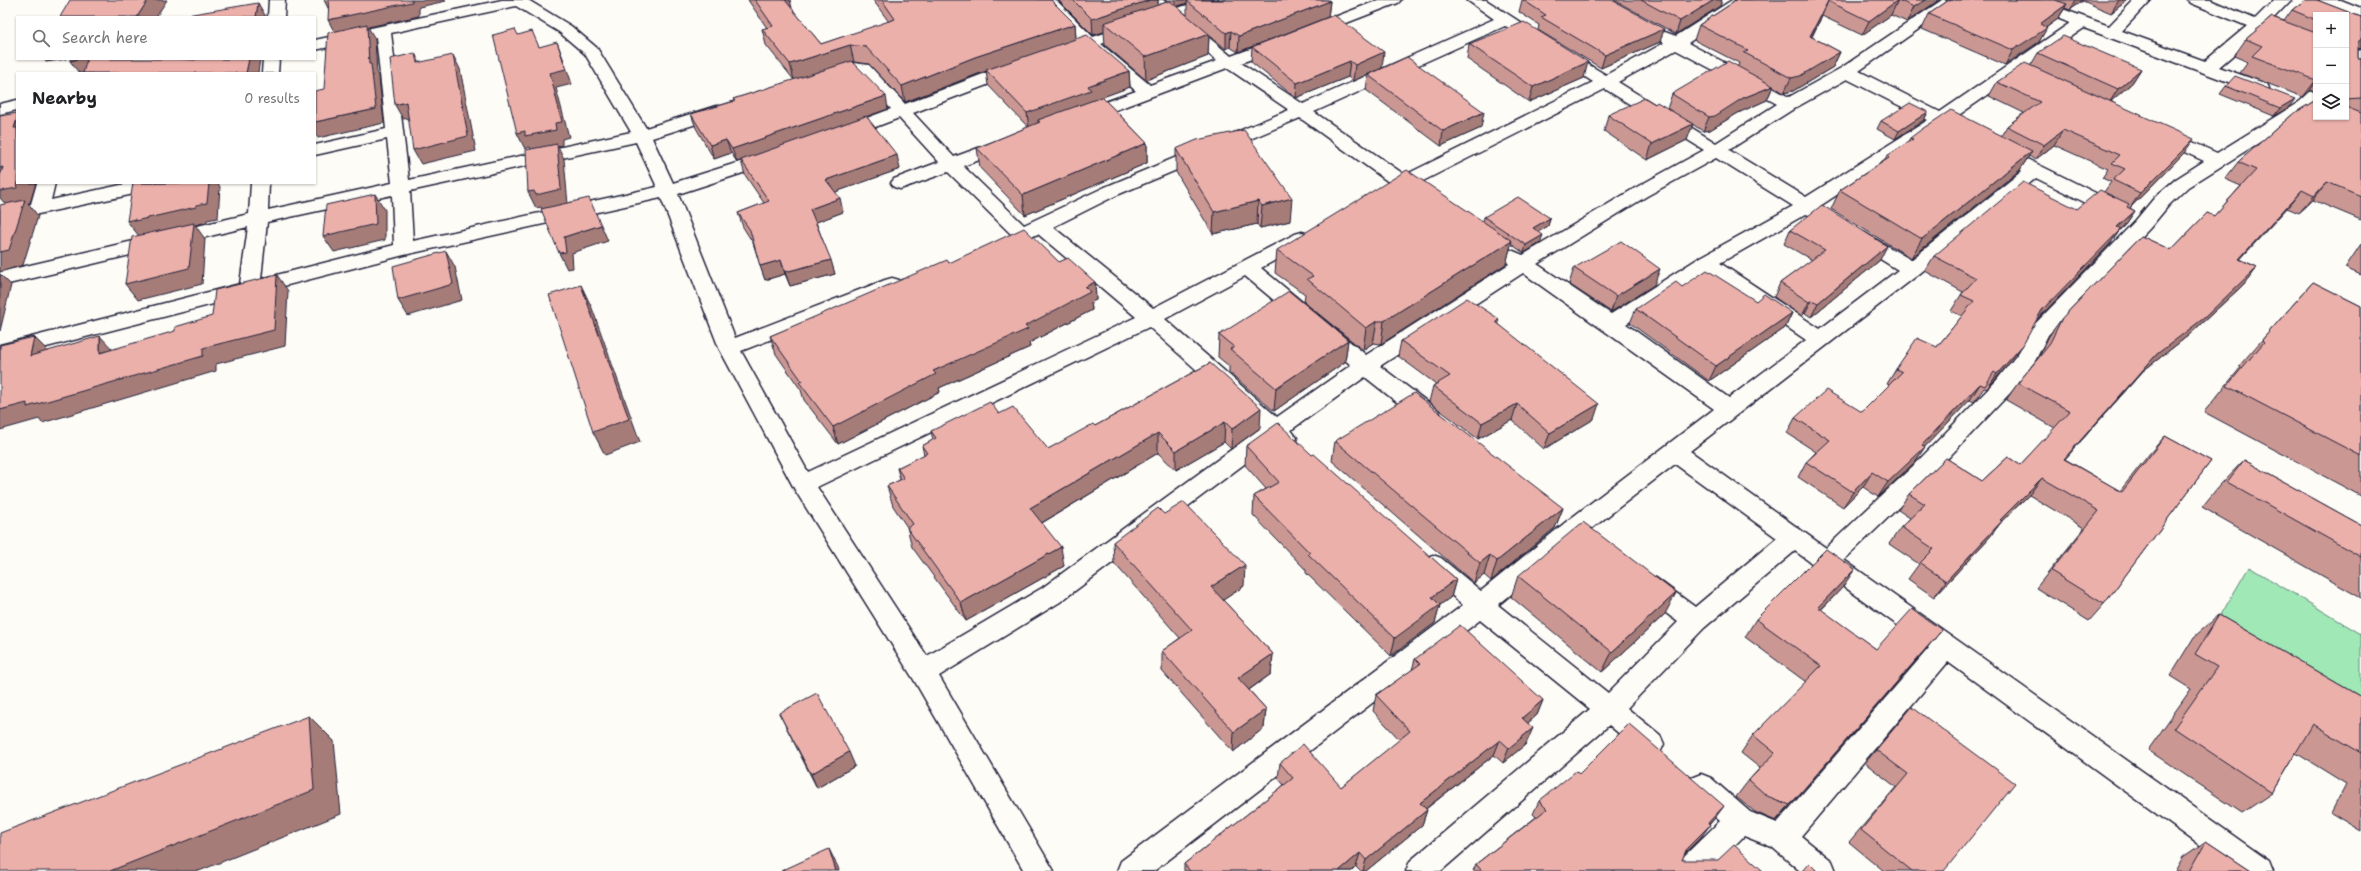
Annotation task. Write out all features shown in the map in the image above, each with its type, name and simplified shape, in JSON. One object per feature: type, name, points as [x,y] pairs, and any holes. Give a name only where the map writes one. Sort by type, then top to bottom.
[{"type":"street","points":[[276,16],[278,0]]},
{"type":"street","points":[[1047,0],[1090,43],[1148,92]]},
{"type":"street","points":[[1154,0],[1230,63],[1302,111],[1428,200]]},
{"type":"street","points":[[829,138],[904,111],[984,79],[1217,0]]},
{"type":"street","points":[[1068,122],[1230,63],[1393,0]]},
{"type":"street","points":[[1475,0],[1525,32]]},
{"type":"street","points":[[923,672],[1051,595],[1276,429],[1366,366],[1523,264],[1641,192],[1717,150],[1789,104],[1847,72],[1952,0]]},
{"type":"street","points":[[2024,0],[2208,67],[2281,96],[2312,104]]},
{"type":"street","points":[[2112,32],[2143,0]]},
{"type":"street","points":[[2196,0],[2314,48]]},
{"type":"street","points":[[2208,67],[2258,25],[2283,0]]},
{"type":"street","points":[[2327,0],[2361,13]]},
{"type":"street","points":[[316,45],[518,1],[565,29],[590,51],[642,135],[667,189],[729,348],[803,484],[923,672],[1040,871]]},
{"type":"street","points":[[1376,198],[1402,183],[1606,82],[1676,43],[1735,1]]},
{"type":"street","points":[[1023,233],[1111,191],[1302,111],[1505,20]]},
{"type":"street","points":[[1611,324],[1706,263],[1806,206],[1941,119],[2022,72],[2082,22]]},
{"type":"street","points":[[1650,29],[1789,104]]},
{"type":"street","points":[[383,30],[401,186],[404,249]]},
{"type":"street","points":[[1545,45],[1912,270]]},
{"type":"street","points":[[270,72],[271,60]]},
{"type":"street","points":[[817,80],[854,68],[862,69],[904,111],[952,164],[1023,233],[1151,318],[1300,450]]},
{"type":"street","points":[[1847,72],[1968,133]]},
{"type":"street","points":[[0,279],[258,218],[642,135],[741,104]]},
{"type":"street","points":[[1829,560],[1940,455],[2011,379],[2033,351],[2039,332],[2143,224],[2162,201],[2182,184],[2312,104]]},
{"type":"street","points":[[0,109],[16,105]]},
{"type":"street","points":[[2144,126],[2219,161]]},
{"type":"street","points":[[316,150],[394,132]]},
{"type":"street","points":[[900,183],[1024,138]]},
{"type":"street","points":[[0,352],[250,287],[404,249],[667,189],[687,186],[785,153]]},
{"type":"street","points":[[2008,155],[2034,170],[2143,224]]},
{"type":"street","points":[[1131,871],[1480,606],[1574,529],[1912,270],[2034,170]]},
{"type":"street","points":[[39,208],[46,184]]},
{"type":"street","points":[[0,216],[153,184]]},
{"type":"street","points":[[250,287],[258,218],[260,184]]},
{"type":"street","points":[[803,484],[1151,318],[1248,268],[1315,231]]},
{"type":"street","points":[[1497,246],[1611,324],[1729,409]]},
{"type":"street","points":[[1706,263],[1820,339]]},
{"type":"street","points":[[1248,268],[1366,366],[1445,428]]},
{"type":"street","points":[[729,348],[905,280]]},
{"type":"street","points":[[1676,452],[1794,538],[1829,560],[2259,871]]},
{"type":"street","points":[[1556,515],[1592,543]]},
{"type":"street","points":[[1420,871],[1610,708],[1695,622],[1794,538]]},
{"type":"street","points":[[1414,549],[1480,606],[1610,708],[1669,760]]},
{"type":"street","points":[[1628,571],[1695,622]]},
{"type":"street","points":[[1782,838],[1947,645]]},
{"type":"street","points":[[1687,775],[1740,821],[1782,838],[1822,871]]},
{"type":"street","points":[[1689,871],[1740,821]]},
{"type":"green space","points":[[2249,567],[2361,634],[2361,721],[2215,625]]},
{"type":"building","points":[[70,0],[148,0],[138,16],[61,16]]},
{"type":"building","points":[[329,0],[412,0],[412,2],[328,20]]},
{"type":"building","points":[[755,0],[785,0],[821,44],[895,19],[882,0],[1051,0],[1075,24],[975,57],[902,86],[866,47],[850,45],[790,64],[762,29],[773,26]]},
{"type":"building","points":[[1073,0],[1150,0],[1092,19]]},
{"type":"building","points":[[1523,0],[1612,0],[1664,29],[1605,55],[1541,17],[1546,15]]},
{"type":"building","points":[[1641,0],[1714,0],[1680,21]]},
{"type":"building","points":[[1737,0],[1898,0],[1869,21],[1828,1],[1810,36],[1840,52],[1800,76],[1791,78],[1743,52],[1748,50],[1699,25]]},
{"type":"building","points":[[1898,0],[1925,0],[1914,7]]},
{"type":"building","points":[[1949,0],[2055,0],[2067,4],[2040,24],[2047,28],[2013,50],[1929,14]]},
{"type":"building","points":[[2305,0],[2317,0],[2348,12],[2313,12],[2313,19],[2292,10]]},
{"type":"building","points":[[1170,1],[1209,34],[1145,57],[1104,23]]},
{"type":"building","points":[[1187,1],[1330,1],[1239,36],[1231,31],[1226,33]]},
{"type":"building","points":[[258,3],[256,16],[181,16]]},
{"type":"building","points":[[2349,12],[2361,17],[2361,39],[2358,42],[2358,58],[2361,58],[2361,98],[2349,99]]},
{"type":"building","points":[[1334,15],[1384,52],[1355,65],[1350,61],[1297,83],[1252,47]]},
{"type":"building","points":[[2272,17],[2313,32],[2313,79],[2252,56],[2262,46],[2246,39]]},
{"type":"building","points":[[1524,22],[1588,62],[1533,87],[1469,44]]},
{"type":"building","points":[[367,24],[369,64],[371,64],[376,109],[316,122],[316,91],[324,89],[328,33]]},
{"type":"building","points":[[515,29],[518,35],[532,31],[539,47],[557,42],[566,69],[550,73],[562,122],[555,123],[556,130],[525,136],[525,131],[517,133],[493,35]]},
{"type":"building","points":[[1087,35],[1129,71],[1088,86],[1091,90],[1027,113],[986,70]]},
{"type":"building","points":[[2063,36],[2141,69],[2118,89],[2038,53]]},
{"type":"building","points":[[415,53],[417,63],[453,55],[468,136],[413,150],[406,102],[395,105],[390,59]]},
{"type":"building","points":[[1407,57],[1484,112],[1443,131],[1368,75]]},
{"type":"building","points":[[87,60],[249,60],[246,72],[83,72]]},
{"type":"building","points":[[852,61],[886,96],[732,149],[726,140],[710,145],[691,114],[735,101],[733,99]]},
{"type":"building","points":[[1728,61],[1773,86],[1743,98],[1715,116],[1709,117],[1672,94]]},
{"type":"building","points":[[2025,63],[2194,139],[2140,193],[2113,180],[2125,169],[2112,163],[2120,155],[2063,130],[2044,145],[2007,126],[2040,102],[1997,82]]},
{"type":"building","points":[[2235,76],[2295,99],[2280,108],[2226,86]]},
{"type":"building","points":[[1102,97],[1147,143],[1023,195],[977,148],[1040,122],[1038,120]]},
{"type":"building","points":[[1645,98],[1655,104],[1657,102],[1693,124],[1652,144],[1608,115]]},
{"type":"building","points":[[2313,102],[2313,120],[2349,120],[2349,108],[2361,113],[2361,196],[2327,182],[2314,196],[2302,190],[2239,259],[2257,267],[2204,318],[2157,354],[2064,459],[2122,492],[2165,436],[2211,461],[2104,604],[2051,571],[2099,511],[2042,478],[2000,520],[2002,521],[1946,581],[1920,563],[1934,549],[1901,527],[1925,504],[1909,494],[1946,458],[1982,481],[2008,457],[2020,465],[2070,411],[2018,383],[2049,345],[2062,318],[2141,236],[2171,250],[2207,213],[2214,216],[2256,170],[2238,162],[2293,114]]},
{"type":"building","points":[[1910,103],[1928,112],[1899,131],[1881,121]]},
{"type":"building","points":[[1951,110],[2032,151],[1922,239],[1840,190],[1889,158],[1887,156],[1913,139],[1910,138]]},
{"type":"building","points":[[16,113],[14,128],[16,128],[16,184],[18,184],[17,188],[0,191],[0,176],[3,167],[0,168],[0,116]]},
{"type":"building","points":[[866,116],[897,155],[826,180],[840,198],[810,209],[831,260],[785,272],[781,260],[760,266],[750,230],[738,213],[769,201],[741,160]]},
{"type":"building","points":[[1244,130],[1292,198],[1262,206],[1258,201],[1214,212],[1176,149],[1197,140]]},
{"type":"building","points":[[557,144],[561,189],[536,195],[534,191],[528,192],[526,150]]},
{"type":"building","points":[[1407,170],[1512,241],[1384,321],[1377,321],[1366,328],[1307,279],[1313,276],[1277,250]]},
{"type":"building","points":[[2023,182],[2077,209],[2100,190],[2129,204],[2127,207],[2135,211],[2117,227],[2121,229],[2042,310],[2023,345],[1997,374],[1994,372],[1985,386],[1980,384],[1922,445],[1925,447],[1888,482],[1872,472],[1853,492],[1806,462],[1830,440],[1795,418],[1826,390],[1862,412],[1902,372],[1896,369],[1917,338],[1937,347],[1974,301],[1961,295],[1976,278],[1934,256]]},
{"type":"building","points":[[133,184],[209,184],[207,203],[196,205],[196,207],[135,221],[135,219],[127,221]]},
{"type":"building","points":[[375,194],[376,224],[323,236],[326,205]]},
{"type":"building","points":[[1518,197],[1550,218],[1533,228],[1543,235],[1526,245],[1484,217]]},
{"type":"building","points":[[589,198],[601,225],[564,237],[566,252],[559,253],[541,209]]},
{"type":"building","points":[[25,200],[9,250],[0,252],[0,205]]},
{"type":"building","points":[[1822,205],[1887,246],[1818,303],[1812,300],[1809,302],[1780,283],[1825,250],[1790,230]]},
{"type":"building","points":[[194,223],[189,268],[125,284],[132,237]]},
{"type":"building","points":[[1024,228],[1059,262],[1068,258],[1095,282],[1085,287],[1090,292],[1025,326],[1028,329],[933,371],[936,374],[833,427],[799,382],[802,381],[770,336],[947,260],[949,263]]},
{"type":"building","points":[[1621,241],[1660,269],[1616,296],[1574,268]]},
{"type":"building","points":[[446,251],[453,284],[398,300],[393,266]]},
{"type":"building","points":[[1707,270],[1756,301],[1764,294],[1792,313],[1716,366],[1636,309],[1676,282],[1682,287]]},
{"type":"building","points":[[277,275],[274,330],[203,348],[203,356],[27,407],[27,403],[0,410],[0,345],[34,337],[30,356],[100,336],[100,353],[175,331],[175,327],[212,316],[215,290]]},
{"type":"building","points":[[2313,282],[2361,306],[2361,456],[2227,386],[2264,342],[2262,340]]},
{"type":"building","points":[[581,285],[629,419],[593,432],[549,295]]},
{"type":"building","points":[[1289,291],[1348,340],[1276,388],[1230,349],[1234,347],[1219,335]]},
{"type":"building","points":[[1467,298],[1499,319],[1496,322],[1599,404],[1550,433],[1517,404],[1482,423],[1433,386],[1450,376],[1401,341]]},
{"type":"building","points":[[1210,363],[1261,408],[1232,429],[1225,422],[1176,451],[1158,433],[1030,508],[1061,547],[961,603],[907,528],[913,524],[887,486],[904,478],[897,468],[927,453],[922,446],[936,438],[931,431],[990,402],[999,414],[1013,407],[1048,449],[1093,424],[1095,426]]},
{"type":"building","points":[[1414,393],[1563,508],[1497,561],[1490,555],[1480,563],[1335,441]]},
{"type":"building","points":[[1278,423],[1312,455],[1314,454],[1456,579],[1432,597],[1440,605],[1395,638],[1308,554],[1310,553],[1254,496],[1279,482],[1246,446]]},
{"type":"building","points":[[2244,460],[2361,525],[2361,557],[2227,482]]},
{"type":"building","points":[[1184,502],[1245,565],[1211,587],[1273,654],[1238,678],[1266,709],[1234,732],[1162,651],[1192,630],[1113,542],[1158,508],[1164,514]]},
{"type":"building","points":[[1583,522],[1676,593],[1612,652],[1518,576]]},
{"type":"building","points":[[1826,549],[1855,569],[1818,607],[1876,649],[1912,609],[1942,630],[1790,805],[1767,796],[1749,780],[1775,753],[1753,735],[1821,666],[1756,619]]},
{"type":"building","points":[[2219,615],[2361,697],[2361,753],[2313,724],[2272,793],[2174,728],[2217,667],[2195,654]]},
{"type":"building","points":[[1460,625],[1543,700],[1522,718],[1533,728],[1509,748],[1500,740],[1420,803],[1427,810],[1366,860],[1360,853],[1339,871],[1190,871],[1184,864],[1293,778],[1280,763],[1303,744],[1341,787],[1410,731],[1376,695],[1420,664],[1415,659]]},
{"type":"building","points":[[817,693],[849,752],[811,774],[779,713]]},
{"type":"building","points":[[1912,707],[2015,783],[1944,871],[1912,871],[1861,830],[1908,774],[1876,750]]},
{"type":"building","points":[[309,716],[314,790],[110,871],[0,871],[0,833]]},
{"type":"building","points":[[1629,724],[1724,806],[1708,823],[1710,825],[1687,848],[1682,860],[1718,860],[1734,845],[1763,871],[1482,871],[1476,864],[1547,809],[1539,801],[1576,771],[1579,774]]},
{"type":"building","points":[[2206,841],[2251,871],[2189,871]]},
{"type":"building","points":[[829,849],[836,871],[781,871]]},
{"type":"building","points":[[1809,863],[1817,871],[1802,871]]}]
